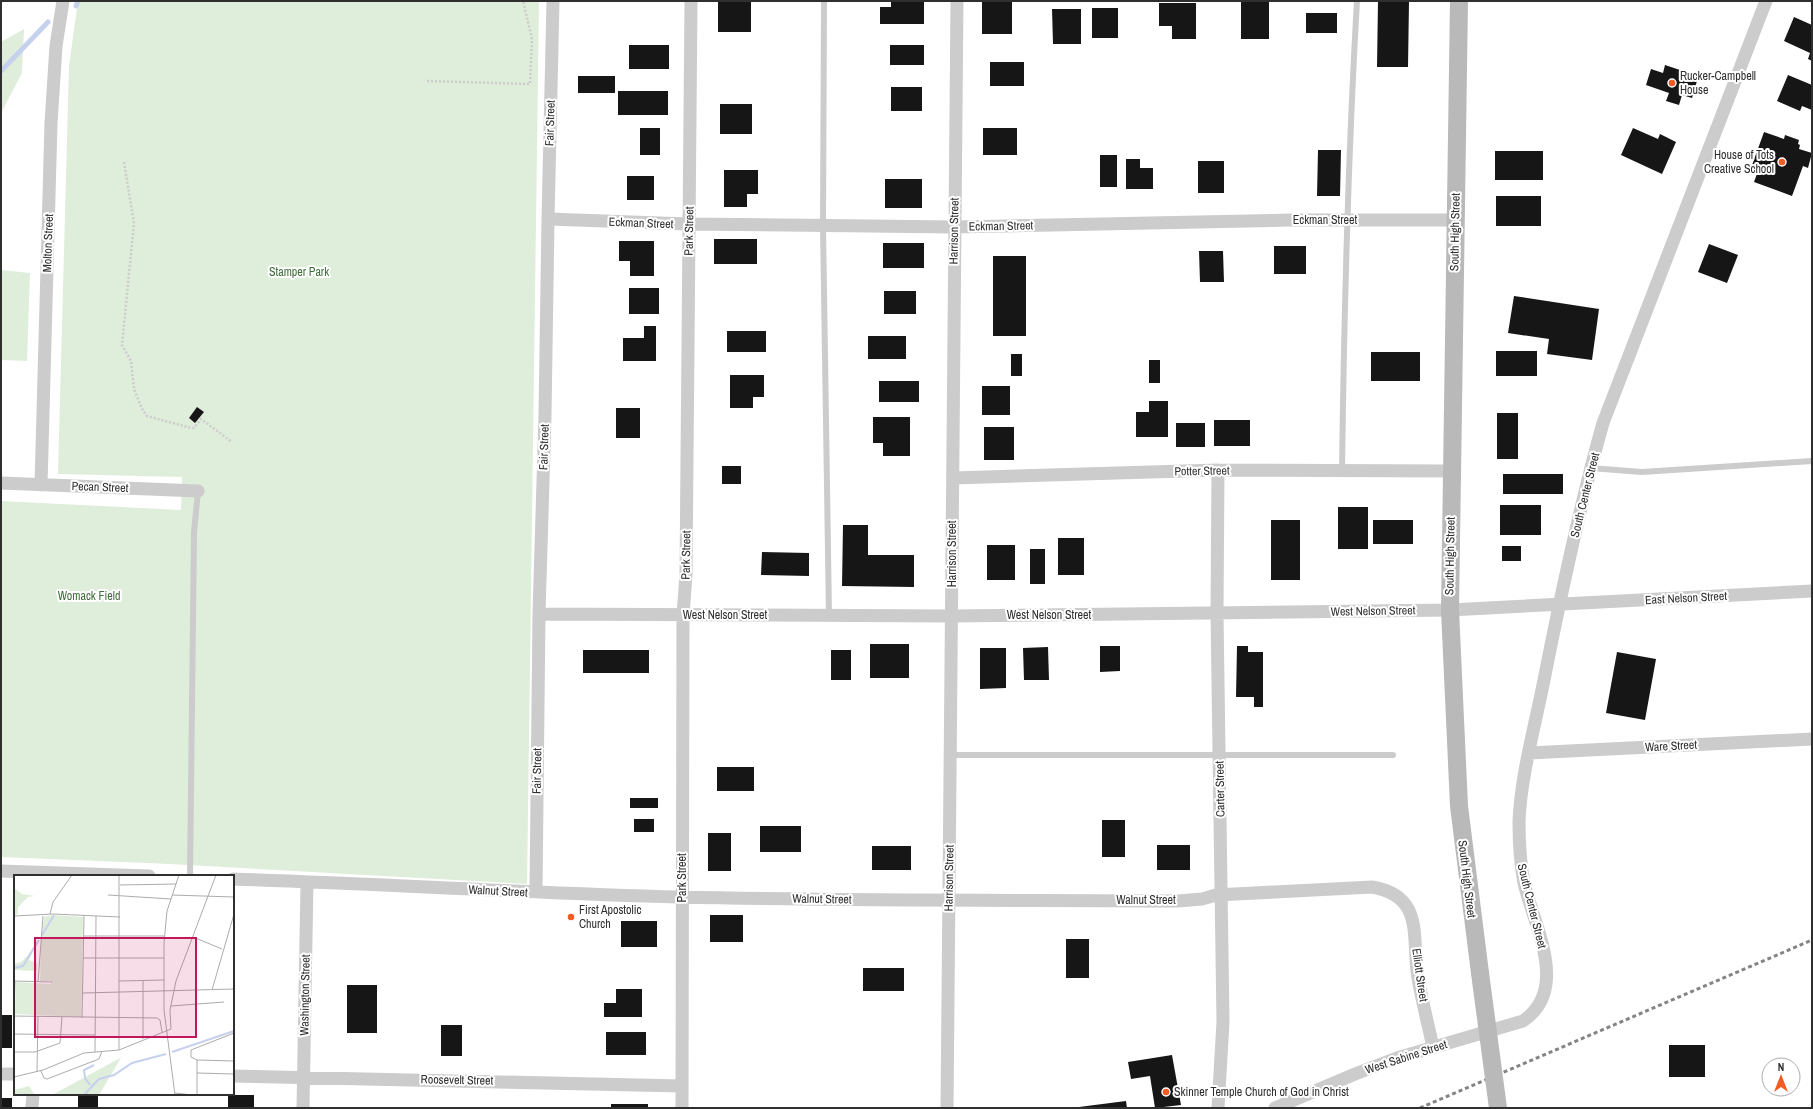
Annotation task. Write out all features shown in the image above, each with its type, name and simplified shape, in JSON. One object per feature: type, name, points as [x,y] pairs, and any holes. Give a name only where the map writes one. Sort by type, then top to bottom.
[{"type":"main road","name":"South High Street","points":[[1459,1],[1450,610],[1459,806],[1498,1108]]},
{"type":"street","name":"Molton Street","points":[[41,485],[51,123],[54,66],[62,1]]},
{"type":"street","name":"Fair Street","points":[[536,892],[539,614],[545,415],[553,1]]},
{"type":"street","name":"Park Street","points":[[682,1108],[683,615],[686,575],[691,1]]},
{"type":"street","name":"Harrison Street","points":[[947,1108],[957,1]]},
{"type":"street","name":"South Center Street","points":[[1536,1008],[1545,992],[1547,978],[1546,962],[1524,883],[1519,836],[1521,802],[1529,753],[1559,605],[1590,468],[1606,416],[1766,1]]},
{"type":"street","name":"Eckman Street","points":[[548,219],[688,224],[954,227],[1347,220],[1455,220]]},
{"type":"street","name":"Potter Street","points":[[953,478],[1218,470],[1452,471]]},
{"type":"street","name":"Carter Street","points":[[1218,470],[1217,614],[1223,1022],[1218,1108]]},
{"type":"street","name":"Pecan Street","points":[[1,483],[198,491]]},
{"type":"street","name":"East Nelson Street","points":[[1559,605],[1812,591]]},
{"type":"street","name":"West Nelson Street","points":[[539,614],[829,616],[1217,614],[1450,610],[1559,605]]},
{"type":"street","name":"Ware Street","points":[[1529,753],[1812,739]]},
{"type":"street","points":[[1,871],[42,874],[96,875]]},
{"type":"street","name":"Walnut Street","points":[[234,879],[682,897],[949,900],[1178,901],[1202,899],[1221,894],[1366,887],[1387,891],[1404,904]]},
{"type":"street","name":"Washington Street","points":[[303,1108],[307,882]]},
{"type":"street","name":"Elliott Street","points":[[1404,904],[1411,913],[1414,922],[1418,978],[1433,1047]]},
{"type":"street","name":"West Sabine Street","points":[[1275,1108],[1373,1067],[1433,1047],[1517,1023],[1527,1018],[1536,1008]]},
{"type":"street","points":[[1,1074],[14,1074]]},
{"type":"street","name":"Roosevelt Street","points":[[234,1076],[304,1076],[682,1086]]},
{"type":"street","points":[[32,1108],[33,1095]]},
{"type":"lane","points":[[824,1],[823,226],[829,616]]},
{"type":"lane","points":[[1342,470],[1344,306],[1357,1]]},
{"type":"lane","points":[[1590,468],[1642,472],[1812,461]]},
{"type":"lane","points":[[190,875],[194,532],[198,491]]},
{"type":"lane","points":[[951,755],[1393,755]]},
{"type":"path","points":[[427,81],[530,84],[532,39],[523,1]]},
{"type":"path","points":[[124,162],[134,223],[122,345],[131,361],[134,389],[143,411],[147,416],[191,428],[194,428],[201,419],[232,442]]},
{"type":"green space","name":"Stamper Park","points":[[78,1],[539,1],[527,884],[170,864],[1,857],[1,501],[181,510],[182,477],[58,474],[69,66]]},
{"type":"green space","points":[[24,29],[22,73],[1,113],[1,42]]},
{"type":"green space","points":[[1,270],[30,273],[27,361],[1,360]]},
{"type":"building","points":[[718,1],[751,1],[751,32],[718,32]]},
{"type":"building","points":[[891,1],[924,1],[924,24],[880,24],[880,7],[891,7]]},
{"type":"building","points":[[982,1],[1012,1],[1012,34],[982,34]]},
{"type":"building","points":[[1241,1],[1269,1],[1269,39],[1241,39]]},
{"type":"building","points":[[1378,1],[1409,1],[1408,67],[1377,67]]},
{"type":"building","points":[[1159,3],[1196,3],[1196,39],[1172,39],[1172,26],[1159,26]]},
{"type":"building","points":[[1092,8],[1118,8],[1118,38],[1092,38]]},
{"type":"building","points":[[1052,9],[1081,9],[1081,44],[1053,44]]},
{"type":"building","points":[[1306,13],[1337,13],[1337,33],[1306,33]]},
{"type":"building","points":[[1794,17],[1812,25],[1812,61],[1808,59],[1810,53],[1784,41]]},
{"type":"building","points":[[629,45],[669,45],[669,69],[629,69]]},
{"type":"building","points":[[890,45],[924,45],[924,65],[890,65]]},
{"type":"building","points":[[990,62],[1024,62],[1024,86],[990,86]]},
{"type":"building","name":"Rucker-Campbell House","points":[[1665,65],[1680,70],[1679,75],[1697,81],[1692,98],[1682,95],[1679,105],[1666,101],[1669,93],[1646,85],[1651,69],[1663,73]]},
{"type":"building","points":[[1788,75],[1812,85],[1812,110],[1802,106],[1800,111],[1777,101]]},
{"type":"building","points":[[578,76],[615,76],[615,93],[578,93]]},
{"type":"building","points":[[891,87],[922,87],[922,111],[891,111]]},
{"type":"building","points":[[618,91],[668,91],[668,115],[618,115]]},
{"type":"building","points":[[720,104],[752,104],[752,134],[720,134]]},
{"type":"building","points":[[640,128],[660,128],[660,155],[640,155]]},
{"type":"building","points":[[983,128],[1017,128],[1017,155],[983,155]]},
{"type":"building","points":[[1633,128],[1658,139],[1660,134],[1676,142],[1662,174],[1621,155]]},
{"type":"building","name":"House of Tots Creative School","points":[[1764,132],[1784,139],[1785,135],[1799,140],[1799,149],[1812,153],[1808,168],[1803,166],[1792,196],[1754,182],[1758,171],[1751,168]]},
{"type":"building","points":[[1318,150],[1341,150],[1340,196],[1317,196]]},
{"type":"building","points":[[1495,151],[1543,151],[1543,180],[1495,180]]},
{"type":"building","points":[[1100,155],[1117,155],[1117,187],[1100,187]]},
{"type":"building","points":[[1126,159],[1140,159],[1140,168],[1153,168],[1153,189],[1126,189]]},
{"type":"building","points":[[1198,161],[1224,161],[1224,193],[1198,193]]},
{"type":"building","points":[[724,170],[758,170],[758,194],[747,194],[747,207],[724,207]]},
{"type":"building","points":[[627,176],[654,176],[654,200],[627,200]]},
{"type":"building","points":[[885,179],[922,179],[922,208],[885,208]]},
{"type":"building","points":[[1496,196],[1541,196],[1541,226],[1496,226]]},
{"type":"building","points":[[714,239],[757,239],[757,264],[714,264]]},
{"type":"building","points":[[619,241],[654,241],[654,276],[630,276],[630,261],[619,261]]},
{"type":"building","points":[[883,243],[924,243],[924,268],[883,268]]},
{"type":"building","points":[[1709,244],[1738,255],[1727,283],[1698,272]]},
{"type":"building","points":[[1274,246],[1306,246],[1306,274],[1274,274]]},
{"type":"building","points":[[1199,251],[1223,251],[1224,282],[1200,282]]},
{"type":"building","points":[[993,256],[1026,256],[1026,336],[993,336]]},
{"type":"building","points":[[629,288],[659,288],[659,314],[629,314]]},
{"type":"building","points":[[884,291],[916,291],[916,314],[884,314]]},
{"type":"building","points":[[1514,296],[1599,309],[1592,360],[1547,354],[1549,339],[1508,333]]},
{"type":"building","points":[[644,326],[656,326],[656,361],[623,361],[623,338],[644,338]]},
{"type":"building","points":[[727,331],[766,331],[766,352],[727,352]]},
{"type":"building","points":[[868,336],[906,336],[906,359],[868,359]]},
{"type":"building","points":[[1496,351],[1537,351],[1537,376],[1496,376]]},
{"type":"building","points":[[1371,352],[1420,352],[1420,381],[1371,381]]},
{"type":"building","points":[[1011,354],[1022,354],[1022,376],[1011,376]]},
{"type":"building","points":[[1149,360],[1160,360],[1160,383],[1149,383]]},
{"type":"building","points":[[730,375],[764,375],[764,397],[753,397],[753,408],[730,408]]},
{"type":"building","points":[[879,381],[919,381],[919,402],[879,402]]},
{"type":"building","points":[[982,386],[1010,386],[1010,415],[982,415]]},
{"type":"building","points":[[1149,401],[1168,401],[1168,437],[1136,437],[1136,412],[1149,412]]},
{"type":"building","points":[[197,407],[204,412],[195,423],[189,418]]},
{"type":"building","points":[[616,408],[640,408],[640,438],[616,438]]},
{"type":"building","points":[[1497,413],[1518,413],[1518,459],[1497,459]]},
{"type":"building","points":[[873,417],[910,417],[910,456],[883,456],[883,443],[873,443]]},
{"type":"building","points":[[1214,420],[1250,420],[1250,446],[1214,446]]},
{"type":"building","points":[[1176,423],[1205,423],[1205,447],[1176,447]]},
{"type":"building","points":[[984,427],[1014,427],[1014,460],[984,460]]},
{"type":"building","points":[[722,466],[741,466],[741,484],[722,484]]},
{"type":"building","points":[[1503,474],[1563,474],[1563,494],[1503,494]]},
{"type":"building","points":[[1500,505],[1541,505],[1541,535],[1500,535]]},
{"type":"building","points":[[1338,507],[1368,507],[1368,549],[1338,549]]},
{"type":"building","points":[[1271,520],[1300,520],[1300,580],[1271,580]]},
{"type":"building","points":[[1373,520],[1413,520],[1413,544],[1373,544]]},
{"type":"building","points":[[843,525],[868,525],[868,555],[914,555],[914,587],[842,586]]},
{"type":"building","points":[[1058,538],[1084,538],[1084,575],[1058,575]]},
{"type":"building","points":[[987,545],[1015,545],[1015,580],[987,580]]},
{"type":"building","points":[[1502,546],[1521,546],[1521,561],[1502,561]]},
{"type":"building","points":[[1030,549],[1045,549],[1045,584],[1030,584]]},
{"type":"building","points":[[762,552],[809,553],[809,576],[761,575]]},
{"type":"building","points":[[870,644],[909,644],[909,678],[870,678]]},
{"type":"building","points":[[1100,646],[1120,646],[1120,671],[1100,672]]},
{"type":"building","points":[[1237,646],[1248,646],[1248,652],[1263,652],[1263,707],[1254,707],[1254,697],[1236,697]]},
{"type":"building","points":[[1048,647],[1049,680],[1024,680],[1023,648]]},
{"type":"building","points":[[980,648],[1006,648],[1006,688],[980,689]]},
{"type":"building","points":[[583,650],[649,650],[649,673],[583,673]]},
{"type":"building","points":[[831,650],[851,650],[851,680],[831,680]]},
{"type":"building","points":[[1617,652],[1656,659],[1645,720],[1606,713]]},
{"type":"building","points":[[717,767],[754,767],[754,791],[717,791]]},
{"type":"building","points":[[630,798],[658,798],[658,808],[630,808]]},
{"type":"building","points":[[634,819],[654,819],[654,832],[634,832]]},
{"type":"building","points":[[1102,820],[1125,820],[1125,857],[1102,857]]},
{"type":"building","points":[[760,826],[801,826],[801,852],[760,852]]},
{"type":"building","points":[[708,833],[731,833],[731,871],[708,871]]},
{"type":"building","points":[[1157,845],[1190,845],[1190,870],[1157,870]]},
{"type":"building","points":[[872,846],[911,846],[911,870],[872,870]]},
{"type":"building","points":[[710,915],[743,915],[743,942],[710,942]]},
{"type":"building","points":[[621,921],[657,921],[657,947],[621,947]]},
{"type":"building","points":[[1066,939],[1089,939],[1089,978],[1066,978]]},
{"type":"building","points":[[863,968],[904,968],[904,991],[863,991]]},
{"type":"building","points":[[347,985],[377,985],[377,1033],[347,1033]]},
{"type":"building","points":[[616,989],[642,989],[642,1017],[604,1017],[604,1003],[616,1003]]},
{"type":"building","points":[[1,1015],[12,1015],[12,1048],[1,1048]]},
{"type":"building","points":[[441,1025],[462,1025],[462,1056],[441,1056]]},
{"type":"building","points":[[606,1032],[646,1032],[646,1055],[606,1055]]},
{"type":"building","points":[[1669,1045],[1705,1045],[1705,1077],[1669,1077]]},
{"type":"building","name":"Skinner Temple Church of God in Christ","points":[[1172,1055],[1181,1105],[1155,1108],[1150,1076],[1131,1079],[1128,1062]]},
{"type":"building","points":[[228,1095],[254,1095],[254,1108],[228,1108]]},
{"type":"building","points":[[78,1096],[98,1096],[98,1108],[78,1108]]},
{"type":"building","points":[[1,1098],[12,1098],[12,1108],[1,1108]]},
{"type":"building","points":[[1126,1101],[1127,1108],[1079,1108],[1079,1107]]},
{"type":"building","points":[[611,1104],[648,1104],[648,1108],[611,1108]]},
{"type":"waterway","points":[[76,6],[78,1]]},
{"type":"waterway","points":[[1,71],[48,22]]},
{"type":"railway","points":[[1420,1108],[1812,940]]},
{"type":"place","name":"Rucker-Campbell House","points":[[1672,83]]},
{"type":"place","name":"House of Tots Creative School","points":[[1782,162]]},
{"type":"place","name":"First Apostolic Church","points":[[571,917]]},
{"type":"place","name":"Skinner Temple Church of God in Christ","points":[[1166,1092]]},
{"type":"park label","name":"Womack Field","points":[[89,596]]}]
